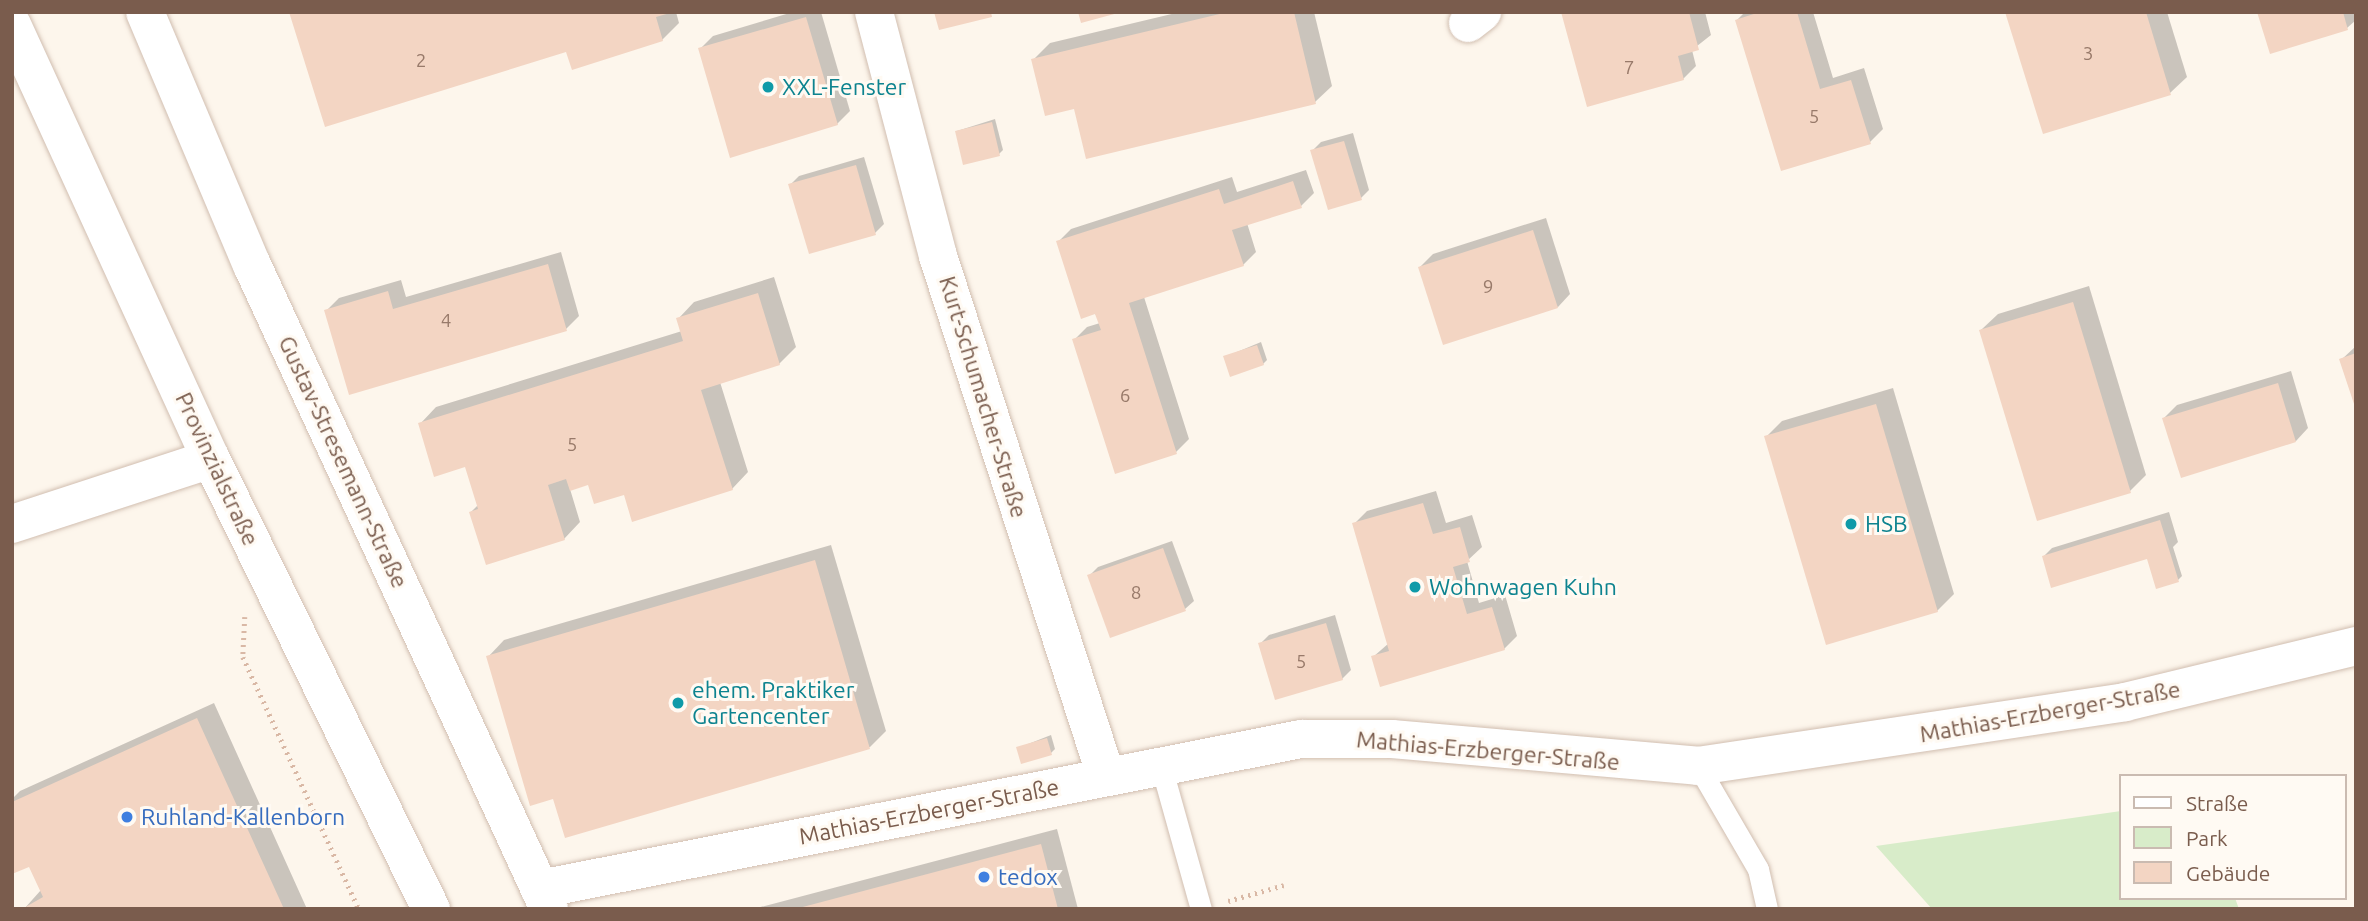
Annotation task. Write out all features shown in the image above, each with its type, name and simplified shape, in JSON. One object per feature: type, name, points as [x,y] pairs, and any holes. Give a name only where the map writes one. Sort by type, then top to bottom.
[{"type":"street","name":"Gustav-Stresemann-Straße","points":[[145,12],[252,265],[544,899]]},
{"type":"street","name":"Kurt-Schumacher-Straße","points":[[874,12],[938,256],[1106,776]]},
{"type":"street","name":"Provinzialstraße","points":[[12,25],[211,459],[431,909]]},
{"type":"street","points":[[12,524],[211,459]]},
{"type":"street","name":"Mathias-Erzberger-Straße","points":[[544,899],[1106,776],[1301,739],[1392,739],[1698,766],[2125,702],[2356,646]]},
{"type":"lane","points":[[1161,766],[1201,909]]},
{"type":"lane","points":[[1698,766],[1758,869],[1767,909]]},
{"type":"path","points":[[245,602],[243,657],[359,909]]},
{"type":"path","points":[[1201,909],[1284,885]]},
{"type":"green space","points":[[2120,811],[2120,900],[2236,900],[2239,909],[1932,909],[1876,846]]},
{"type":"building","points":[[289,12],[670,13],[656,17],[663,41],[572,70],[566,52],[325,127]]},
{"type":"building","points":[[934,12],[991,12],[992,17],[939,30]]},
{"type":"building","points":[[1078,12],[1118,12],[1118,13],[1081,23]]},
{"type":"building","points":[[1228,12],[1294,12],[1316,104],[1086,159],[1074,109],[1045,116],[1031,59]]},
{"type":"building","points":[[1561,12],[1689,12],[1699,50],[1678,56],[1684,80],[1587,107]]},
{"type":"building","points":[[1760,12],[1797,12],[1820,89],[1851,80],[1871,144],[1781,171],[1735,20]]},
{"type":"building","points":[[2005,12],[2146,12],[2171,95],[2043,134]]},
{"type":"building","points":[[2257,12],[2343,12],[2348,30],[2270,54]]},
{"type":"building","name":"XXL-Fenster","points":[[806,17],[838,125],[730,158],[698,48]]},
{"type":"building","points":[[992,122],[1000,156],[963,165],[955,131]]},
{"type":"building","points":[[1344,141],[1362,200],[1328,210],[1310,150]]},
{"type":"building","points":[[856,165],[876,235],[809,254],[788,184]]},
{"type":"building","points":[[1293,181],[1302,208],[1232,230],[1244,266],[1129,303],[1177,454],[1115,474],[1072,339],[1101,330],[1095,314],[1081,319],[1056,241],[1219,189],[1224,204]]},
{"type":"building","points":[[1533,230],[1558,308],[1443,345],[1418,267]]},
{"type":"building","points":[[548,264],[567,331],[349,395],[324,310],[388,291],[393,309]]},
{"type":"building","points":[[758,293],[780,365],[701,390],[733,490],[632,522],[624,495],[594,504],[588,485],[570,491],[566,479],[548,485],[565,540],[486,565],[469,512],[478,509],[465,467],[434,477],[418,423],[683,341],[676,318]]},
{"type":"building","points":[[2073,302],[2131,493],[2037,521],[1979,330]]},
{"type":"building","points":[[1257,345],[1264,365],[1230,377],[1223,356]]},
{"type":"building","points":[[2356,353],[2356,407],[2355,407],[2339,359]]},
{"type":"building","points":[[2278,383],[2296,442],[2181,478],[2162,418]]},
{"type":"building","name":"HSB","points":[[1876,404],[1938,612],[1826,645],[1764,436]]},
{"type":"building","name":"Wohnwagen Kuhn","points":[[1423,503],[1433,534],[1460,527],[1470,562],[1453,567],[1467,614],[1492,607],[1505,650],[1380,687],[1371,656],[1389,651],[1352,523]]},
{"type":"building","points":[[2160,520],[2179,582],[2156,589],[2147,559],[2051,588],[2042,556]]},
{"type":"building","points":[[1163,548],[1186,611],[1110,638],[1087,575]]},
{"type":"building","name":"ehem. Praktiker Gartencenter","points":[[815,560],[870,749],[565,838],[553,799],[530,806],[486,656]]},
{"type":"building","points":[[1326,623],[1343,680],[1275,700],[1258,643]]},
{"type":"building","name":"Ruhland-Kallenborn","points":[[197,718],[284,909],[22,909],[43,897],[29,867],[12,874],[12,802]]},
{"type":"building","points":[[1047,738],[1052,755],[1021,764],[1016,747]]},
{"type":"building","name":"tedox","points":[[1041,844],[1058,909],[799,909],[799,908]]},
{"type":"place","name":"XXL-Fenster","points":[[768,87]]},
{"type":"place","name":"HSB","points":[[1851,524]]},
{"type":"place","name":"Wohnwagen Kuhn","points":[[1415,587]]},
{"type":"place","name":"ehem. Praktiker Gartencenter","points":[[678,703]]},
{"type":"place","name":"Ruhland-Kallenborn","points":[[127,817]]},
{"type":"place","name":"tedox","points":[[984,877]]}]
